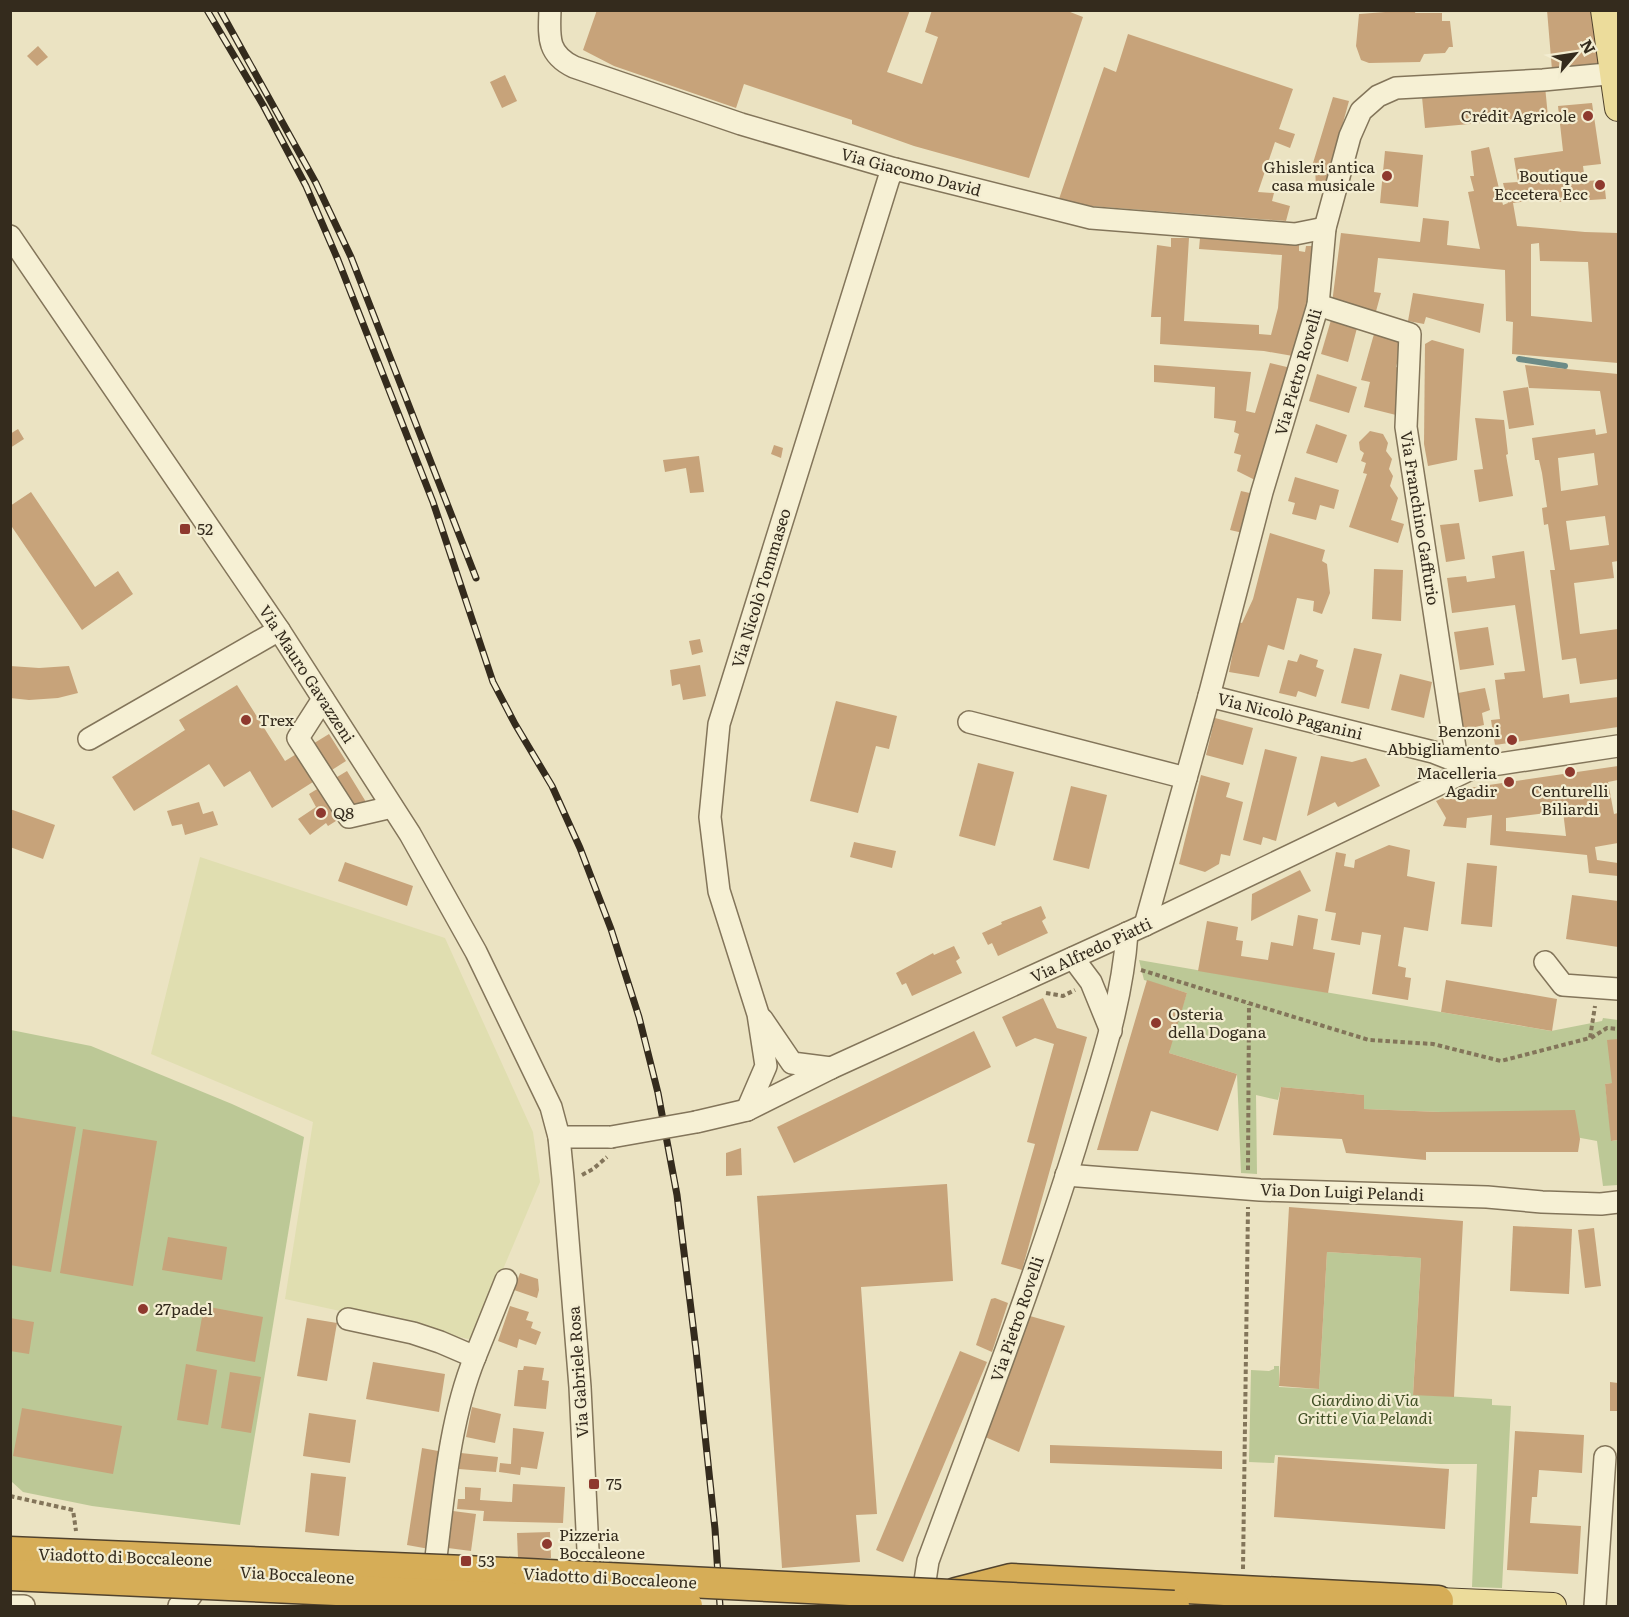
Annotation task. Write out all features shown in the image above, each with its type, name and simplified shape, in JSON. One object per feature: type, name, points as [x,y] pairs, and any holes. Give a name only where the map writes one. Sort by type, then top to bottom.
[{"type":"highway","name":"Viadotto di Boccaleone","points":[[10,1552],[465,1571],[934,1601],[1179,1597],[1434,1604]]},
{"type":"highway","name":"Viadotto di Boccaleone","points":[[10,1575],[687,1606]]},
{"type":"main road","points":[[1604,10],[1616,73],[1618,108]]},
{"type":"main road","points":[[1434,1604],[1550,1606]]},
{"type":"street","name":"Via Giacomo David","points":[[550,10],[551,46],[563,62],[741,124],[895,169],[1091,218],[1295,234],[1325,228]]},
{"type":"street","name":"Via Pietro Rovelli","points":[[934,1601],[925,1581],[928,1562],[1019,1316],[1111,1031],[1125,965],[1186,778],[1262,492],[1318,305],[1325,228],[1350,136],[1361,111],[1378,96],[1396,88],[1543,80],[1616,73]]},
{"type":"street","name":"Via Nicolò Tommaseo","points":[[747,1110],[766,1066],[758,1014],[719,891],[710,817],[719,724],[888,178],[895,169]]},
{"type":"street","name":"Via Mauro Gavazzeni","points":[[10,236],[279,630],[410,834],[476,952],[538,1077],[551,1107],[559,1137]]},
{"type":"street","name":"Via Franchino Gaffurio","points":[[1318,305],[1410,334],[1406,427],[1465,764]]},
{"type":"street","points":[[89,739],[279,630]]},
{"type":"street","name":"Via Nicolò Paganini","points":[[1209,696],[1433,752],[1465,764]]},
{"type":"street","points":[[323,699],[298,738],[348,817],[392,807]]},
{"type":"street","points":[[969,722],[1186,778]]},
{"type":"street","name":"Via Alfredo Piatti","points":[[559,1137],[611,1146],[747,1110],[831,1068],[1136,929],[1465,764],[1618,746]]},
{"type":"street","points":[[1073,958],[1091,982],[1111,1031]]},
{"type":"street","points":[[1545,962],[1563,985],[1608,988]]},
{"type":"street","name":"Via Nicolò Tommaseo","points":[[758,1014],[792,1063],[831,1068]]},
{"type":"street","name":"Via Gabriele Rosa","points":[[559,1137],[580,1388],[589,1598]]},
{"type":"street","name":"Via Don Luigi Pelandi","points":[[1066,1175],[1248,1189],[1487,1197],[1601,1204],[1618,1202]]},
{"type":"street","points":[[433,1581],[453,1442],[464,1386],[506,1280]]},
{"type":"street","points":[[348,1319],[440,1342],[475,1357]]},
{"type":"street","points":[[1595,1606],[1605,1457]]},
{"type":"street","name":"Via Boccaleone","points":[[179,1606],[190,1597],[207,1571],[433,1581],[589,1598]]},
{"type":"street","points":[[934,1601],[1042,1606]]},
{"type":"street","points":[[10,1606],[24,1606]]},
{"type":"path","points":[[1125,965],[1369,1040],[1433,1044],[1501,1060],[1590,1038],[1607,1029],[1618,1029]]},
{"type":"path","points":[[1590,1038],[1608,988]]},
{"type":"path","points":[[1243,1569],[1248,1004]]},
{"type":"path","points":[[563,1178],[582,1175],[611,1146]]},
{"type":"shaded area","points":[[200,857],[445,938],[533,1132],[540,1182],[473,1340],[285,1299],[313,1122],[151,1054]]},
{"type":"green space","points":[[1139,960],[1551,1031],[1602,1021],[1603,1018],[1618,1020],[1612,1083],[1605,1084],[1612,1141],[1618,1140],[1618,1185],[1603,1186],[1597,1141],[1440,1112],[1364,1109],[1364,1095],[1281,1087],[1278,1100],[1256,1095],[1257,1174],[1241,1173],[1237,1074],[1169,1053],[1168,1049],[1187,993],[1144,980]]},
{"type":"green space","name":"27padel","points":[[11,1030],[91,1046],[232,1104],[304,1137],[240,1525],[92,1506],[23,1492],[11,1481]]},
{"type":"green space","name":"Giardino di Via Gritti e Via Pelandi","points":[[1327,1252],[1421,1258],[1413,1394],[1492,1399],[1492,1405],[1511,1406],[1502,1588],[1472,1587],[1477,1464],[1275,1455],[1274,1463],[1249,1462],[1251,1370],[1269,1371],[1274,1369],[1274,1366],[1279,1366],[1279,1387],[1319,1389]]},
{"type":"building","points":[[597,10],[910,10],[887,72],[922,84],[938,37],[925,32],[932,10],[1065,10],[1083,17],[1029,178],[914,146],[852,124],[852,120],[744,84],[736,108],[614,66],[583,50]]},
{"type":"building","points":[[1416,10],[1415,13],[1442,13],[1442,21],[1450,21],[1453,47],[1449,47],[1445,53],[1424,54],[1420,62],[1369,63],[1361,60],[1356,46],[1359,14]]},
{"type":"building","points":[[1547,10],[1592,10],[1599,65],[1552,70]]},
{"type":"building","points":[[1128,34],[1293,89],[1279,129],[1295,134],[1290,148],[1275,142],[1258,192],[1274,193],[1272,201],[1290,206],[1286,221],[1091,206],[1059,199],[1104,67],[1116,72]]},
{"type":"building","points":[[38,46],[48,57],[37,66],[27,56]]},
{"type":"building","points":[[505,75],[517,101],[502,108],[490,82]]},
{"type":"building","points":[[1545,86],[1548,117],[1425,128],[1422,97]]},
{"type":"building","points":[[1333,97],[1349,101],[1324,192],[1316,190],[1315,164],[1313,163]]},
{"type":"building","points":[[1592,103],[1601,164],[1583,166],[1585,181],[1604,180],[1606,199],[1559,202],[1559,197],[1513,203],[1517,226],[1618,233],[1618,363],[1512,354],[1513,322],[1506,321],[1505,270],[1378,258],[1374,292],[1381,293],[1375,315],[1332,303],[1341,233],[1420,242],[1423,218],[1449,221],[1447,245],[1480,249],[1468,192],[1474,191],[1470,176],[1474,176],[1471,151],[1489,147],[1503,205],[1508,203],[1503,183],[1518,182],[1514,158],[1563,151],[1558,106]],"holes":[[[1539,243],[1540,261],[1588,262],[1592,322],[1531,316],[1531,244]]]},
{"type":"building","points":[[1385,151],[1423,155],[1418,207],[1380,203]]},
{"type":"building","points":[[1171,238],[1189,238],[1184,321],[1259,325],[1259,334],[1271,335],[1278,308],[1282,255],[1199,249],[1200,238],[1299,245],[1299,251],[1305,252],[1306,246],[1313,246],[1308,313],[1293,356],[1264,351],[1160,344],[1161,317],[1151,317],[1157,245],[1171,247]]},
{"type":"building","points":[[1413,293],[1484,304],[1480,333],[1426,317],[1424,324],[1408,321]]},
{"type":"building","points":[[1331,320],[1357,328],[1348,362],[1321,354]]},
{"type":"building","points":[[1374,334],[1403,341],[1396,367],[1407,370],[1396,415],[1364,407],[1370,382],[1361,380]]},
{"type":"building","points":[[1432,340],[1464,349],[1457,460],[1428,466],[1424,444],[1425,344]]},
{"type":"building","points":[[1270,363],[1291,368],[1257,481],[1237,471],[1241,455],[1234,453],[1239,434],[1234,432],[1236,421],[1214,418],[1215,387],[1154,382],[1154,365],[1251,372],[1246,411],[1255,413]]},
{"type":"building","points":[[1525,365],[1618,374],[1618,561],[1612,562],[1614,578],[1574,583],[1580,634],[1618,629],[1618,679],[1580,684],[1576,658],[1562,660],[1550,570],[1555,570],[1548,524],[1544,525],[1542,508],[1547,507],[1542,473],[1539,460],[1535,460],[1532,438],[1595,429],[1596,435],[1607,433],[1600,391],[1529,388]],"holes":[[[1594,453],[1598,485],[1561,491],[1558,458]],[[1605,516],[1609,545],[1570,550],[1566,521]]]},
{"type":"building","points":[[1317,374],[1357,387],[1349,413],[1309,401]]},
{"type":"building","points":[[1528,387],[1534,425],[1509,429],[1503,391]]},
{"type":"building","points":[[1475,418],[1504,420],[1508,454],[1506,455],[1513,496],[1479,502],[1474,470],[1483,469]]},
{"type":"building","points":[[1316,424],[1347,435],[1337,463],[1306,453]]},
{"type":"building","points":[[18,429],[24,439],[10,448],[10,434]]},
{"type":"building","points":[[1370,431],[1383,434],[1388,443],[1386,451],[1392,459],[1389,469],[1393,476],[1390,486],[1398,498],[1391,520],[1404,524],[1398,543],[1349,527],[1367,474],[1363,473],[1366,463],[1361,461],[1364,453],[1360,450],[1359,442]]},
{"type":"building","points":[[774,445],[783,448],[781,458],[771,454]]},
{"type":"building","points":[[699,456],[704,492],[690,493],[686,468],[665,472],[663,460]]},
{"type":"building","points":[[1295,477],[1339,490],[1334,509],[1320,505],[1316,520],[1292,514],[1295,503],[1288,501]]},
{"type":"building","points":[[1241,491],[1254,494],[1243,533],[1230,530]]},
{"type":"building","points":[[31,492],[95,587],[118,571],[133,594],[82,630],[10,524],[10,506]]},
{"type":"building","points":[[1459,523],[1465,559],[1446,562],[1440,525]]},
{"type":"building","points":[[1270,533],[1325,550],[1322,561],[1327,564],[1330,593],[1322,614],[1313,611],[1314,601],[1297,598],[1284,650],[1268,645],[1259,677],[1229,672],[1234,646],[1228,645],[1234,621],[1242,623],[1253,599]]},
{"type":"building","points":[[1524,551],[1543,698],[1569,694],[1570,703],[1618,697],[1618,727],[1495,745],[1491,720],[1500,719],[1495,680],[1505,679],[1504,673],[1525,671],[1515,605],[1452,613],[1447,578],[1466,576],[1467,582],[1495,578],[1492,556]]},
{"type":"building","points":[[1374,569],[1403,570],[1401,621],[1372,619]]},
{"type":"building","points":[[1488,627],[1494,665],[1460,670],[1454,632]]},
{"type":"building","points":[[700,639],[703,652],[692,655],[689,641]]},
{"type":"building","points":[[1354,648],[1382,654],[1369,709],[1341,703]]},
{"type":"building","points":[[1300,654],[1318,660],[1316,667],[1324,670],[1316,697],[1298,691],[1296,697],[1279,693],[1288,660],[1297,662]]},
{"type":"building","points":[[700,665],[706,696],[683,700],[680,684],[672,686],[670,670]]},
{"type":"building","points":[[10,666],[39,668],[69,666],[78,693],[58,698],[29,700],[10,698]]},
{"type":"building","points":[[1400,674],[1432,682],[1424,718],[1391,710]]},
{"type":"building","points":[[237,685],[285,761],[329,734],[346,761],[272,808],[250,771],[224,787],[209,764],[134,811],[112,777],[185,730],[179,720]]},
{"type":"building","points":[[1485,688],[1490,710],[1482,713],[1484,725],[1462,730],[1458,693]]},
{"type":"building","points":[[836,701],[897,716],[889,749],[876,746],[858,813],[810,801]]},
{"type":"building","points":[[1215,718],[1253,728],[1243,765],[1206,755]]},
{"type":"building","points":[[1265,749],[1297,757],[1276,841],[1263,837],[1261,845],[1243,840]]},
{"type":"building","points":[[1321,756],[1352,762],[1366,758],[1380,786],[1338,807],[1335,802],[1307,816]]},
{"type":"building","points":[[978,763],[1014,772],[995,846],[959,836]]},
{"type":"building","points":[[1618,766],[1618,780],[1608,782],[1614,814],[1618,813],[1618,843],[1595,847],[1597,860],[1618,863],[1618,876],[1589,873],[1587,855],[1490,845],[1492,815],[1467,818],[1466,828],[1443,826],[1446,818],[1436,801],[1462,789]],"holes":[[[1563,811],[1566,836],[1506,831],[1506,818]]]},
{"type":"building","points":[[347,771],[366,802],[328,826],[326,823],[310,835],[298,819],[316,807],[309,794]]},
{"type":"building","points":[[1201,775],[1230,783],[1226,797],[1243,802],[1230,856],[1221,854],[1219,864],[1205,872],[1179,864]]},
{"type":"building","points":[[1071,786],[1107,795],[1089,869],[1053,860]]},
{"type":"building","points":[[199,802],[203,814],[213,811],[218,825],[185,835],[182,824],[172,826],[167,811]]},
{"type":"building","points":[[10,809],[55,825],[43,859],[10,847]]},
{"type":"building","points":[[854,842],[896,851],[892,868],[850,857]]},
{"type":"building","points":[[1389,845],[1410,850],[1407,876],[1435,882],[1428,931],[1404,927],[1398,966],[1406,968],[1405,977],[1411,978],[1408,1000],[1372,994],[1381,935],[1362,932],[1360,945],[1331,940],[1336,913],[1325,911],[1336,852],[1346,854],[1344,866],[1354,868],[1355,860]]},
{"type":"building","points":[[345,862],[413,886],[407,906],[338,881]]},
{"type":"building","points":[[1467,863],[1497,866],[1492,927],[1461,924]]},
{"type":"building","points":[[1300,870],[1311,891],[1251,921],[1252,894]]},
{"type":"building","points":[[1572,895],[1618,901],[1618,947],[1566,939]]},
{"type":"building","points":[[1041,906],[1046,918],[1042,921],[1048,933],[998,956],[992,943],[988,945],[982,933],[1002,924],[1001,922]]},
{"type":"building","points":[[1298,915],[1318,919],[1313,949],[1335,953],[1328,993],[1198,971],[1207,921],[1238,927],[1236,940],[1243,941],[1241,956],[1268,960],[1271,942],[1293,946]]},
{"type":"building","points":[[954,946],[960,958],[956,961],[962,973],[912,996],[906,983],[902,985],[896,973],[933,953],[934,955]]},
{"type":"building","points":[[1147,980],[1187,993],[1169,1053],[1237,1074],[1218,1131],[1151,1111],[1138,1151],[1097,1150]]},
{"type":"building","points":[[1446,980],[1557,999],[1552,1031],[1441,1012]]},
{"type":"building","points":[[1043,998],[1057,1028],[1087,1037],[1022,1270],[1001,1264],[1035,1144],[1027,1142],[1054,1044],[1035,1038],[1016,1047],[1002,1017]]},
{"type":"building","points":[[974,1031],[991,1067],[794,1163],[777,1127]]},
{"type":"building","points":[[1618,1039],[1618,1140],[1611,1141],[1605,1084],[1612,1083],[1607,1040]]},
{"type":"building","points":[[1281,1087],[1364,1095],[1364,1109],[1439,1112],[1575,1110],[1580,1139],[1578,1152],[1426,1152],[1426,1160],[1346,1153],[1342,1139],[1273,1135]]},
{"type":"building","points":[[10,1116],[76,1127],[51,1272],[10,1265]]},
{"type":"building","points":[[83,1129],[157,1141],[133,1286],[60,1273]]},
{"type":"building","points":[[741,1148],[742,1175],[726,1176],[726,1153]]},
{"type":"building","points":[[947,1184],[953,1281],[861,1287],[877,1514],[856,1515],[860,1562],[782,1568],[757,1196]]},
{"type":"building","points":[[1289,1207],[1463,1221],[1454,1397],[1413,1395],[1421,1258],[1327,1252],[1319,1389],[1279,1386]]},
{"type":"building","points":[[1513,1226],[1572,1229],[1569,1294],[1510,1291]]},
{"type":"building","points":[[1594,1228],[1601,1286],[1585,1288],[1578,1230]]},
{"type":"building","points":[[168,1237],[227,1247],[222,1280],[162,1270]]},
{"type":"building","points":[[520,1273],[538,1279],[537,1298],[514,1290]]},
{"type":"building","points":[[995,1298],[1008,1303],[992,1352],[976,1345],[991,1299]]},
{"type":"building","points":[[204,1306],[263,1317],[255,1362],[196,1351]]},
{"type":"building","points":[[510,1306],[529,1312],[526,1320],[533,1322],[531,1328],[541,1332],[536,1345],[519,1339],[517,1348],[498,1341]]},
{"type":"building","points":[[1030,1316],[1065,1326],[1019,1452],[983,1436]]},
{"type":"building","points":[[10,1318],[34,1322],[29,1354],[10,1351]]},
{"type":"building","points":[[307,1318],[337,1323],[327,1381],[297,1376]]},
{"type":"building","points":[[960,1351],[987,1362],[903,1562],[876,1550]]},
{"type":"building","points":[[373,1362],[445,1374],[439,1412],[366,1399]]},
{"type":"building","points":[[186,1364],[217,1370],[208,1425],[177,1420]]},
{"type":"building","points":[[524,1366],[544,1368],[542,1380],[549,1381],[546,1409],[514,1406],[518,1370],[523,1370]]},
{"type":"building","points":[[230,1372],[261,1377],[251,1433],[221,1428]]},
{"type":"building","points":[[1610,1382],[1618,1383],[1618,1411],[1610,1411]]},
{"type":"building","points":[[472,1407],[501,1414],[495,1443],[466,1437]]},
{"type":"building","points":[[22,1408],[122,1426],[113,1474],[13,1456]]},
{"type":"building","points":[[309,1413],[356,1420],[350,1463],[303,1456]]},
{"type":"building","points":[[513,1428],[544,1432],[537,1469],[521,1467],[520,1475],[499,1472],[500,1463],[511,1464]]},
{"type":"building","points":[[1515,1431],[1584,1435],[1582,1473],[1539,1470],[1537,1497],[1532,1497],[1530,1523],[1581,1526],[1578,1574],[1507,1570]]},
{"type":"building","points":[[1050,1445],[1222,1451],[1222,1469],[1050,1463]]},
{"type":"building","points":[[422,1448],[449,1453],[435,1550],[407,1545]]},
{"type":"building","points":[[461,1453],[498,1457],[496,1472],[459,1469]]},
{"type":"building","points":[[1278,1457],[1449,1469],[1445,1529],[1274,1517]]},
{"type":"building","points":[[311,1473],[346,1477],[339,1536],[305,1532]]},
{"type":"building","points":[[513,1484],[565,1487],[563,1523],[483,1521],[484,1511],[457,1509],[458,1499],[465,1499],[465,1487],[481,1488],[480,1500],[512,1502]]},
{"type":"building","points":[[453,1511],[476,1514],[471,1551],[448,1548]]},
{"type":"building","points":[[550,1532],[551,1558],[518,1559],[517,1533]]},
{"type":"waterway","points":[[1519,359],[1565,366]]},
{"type":"railway","points":[[207,10],[263,105],[306,186],[338,260],[433,502],[493,682],[552,786],[580,848],[611,929],[639,1017],[658,1093],[677,1195],[715,1529],[720,1606]]},
{"type":"railway","points":[[220,10],[316,183],[351,257],[476,578]]},
{"type":"place","name":"Crédit Agricole","points":[[1588,116]]},
{"type":"place","name":"Ghisleri antica casa musicale","points":[[1387,176]]},
{"type":"place","name":"Boutique Eccetera Ecc","points":[[1600,185]]},
{"type":"place","name":"52","points":[[185,529]]},
{"type":"place","name":"Trex","points":[[246,720]]},
{"type":"place","name":"Benzoni Abbigliamento","points":[[1512,740]]},
{"type":"place","name":"Centurelli Biliardi","points":[[1570,772]]},
{"type":"place","name":"Macelleria Agadir","points":[[1509,782]]},
{"type":"place","name":"Q8","points":[[321,813]]},
{"type":"place","name":"Osteria della Dogana","points":[[1156,1023]]},
{"type":"place","name":"27padel","points":[[143,1309]]},
{"type":"place","name":"75","points":[[594,1484]]},
{"type":"place","name":"Pizzeria Boccaleone","points":[[547,1544]]},
{"type":"place","name":"53","points":[[466,1561]]}]
